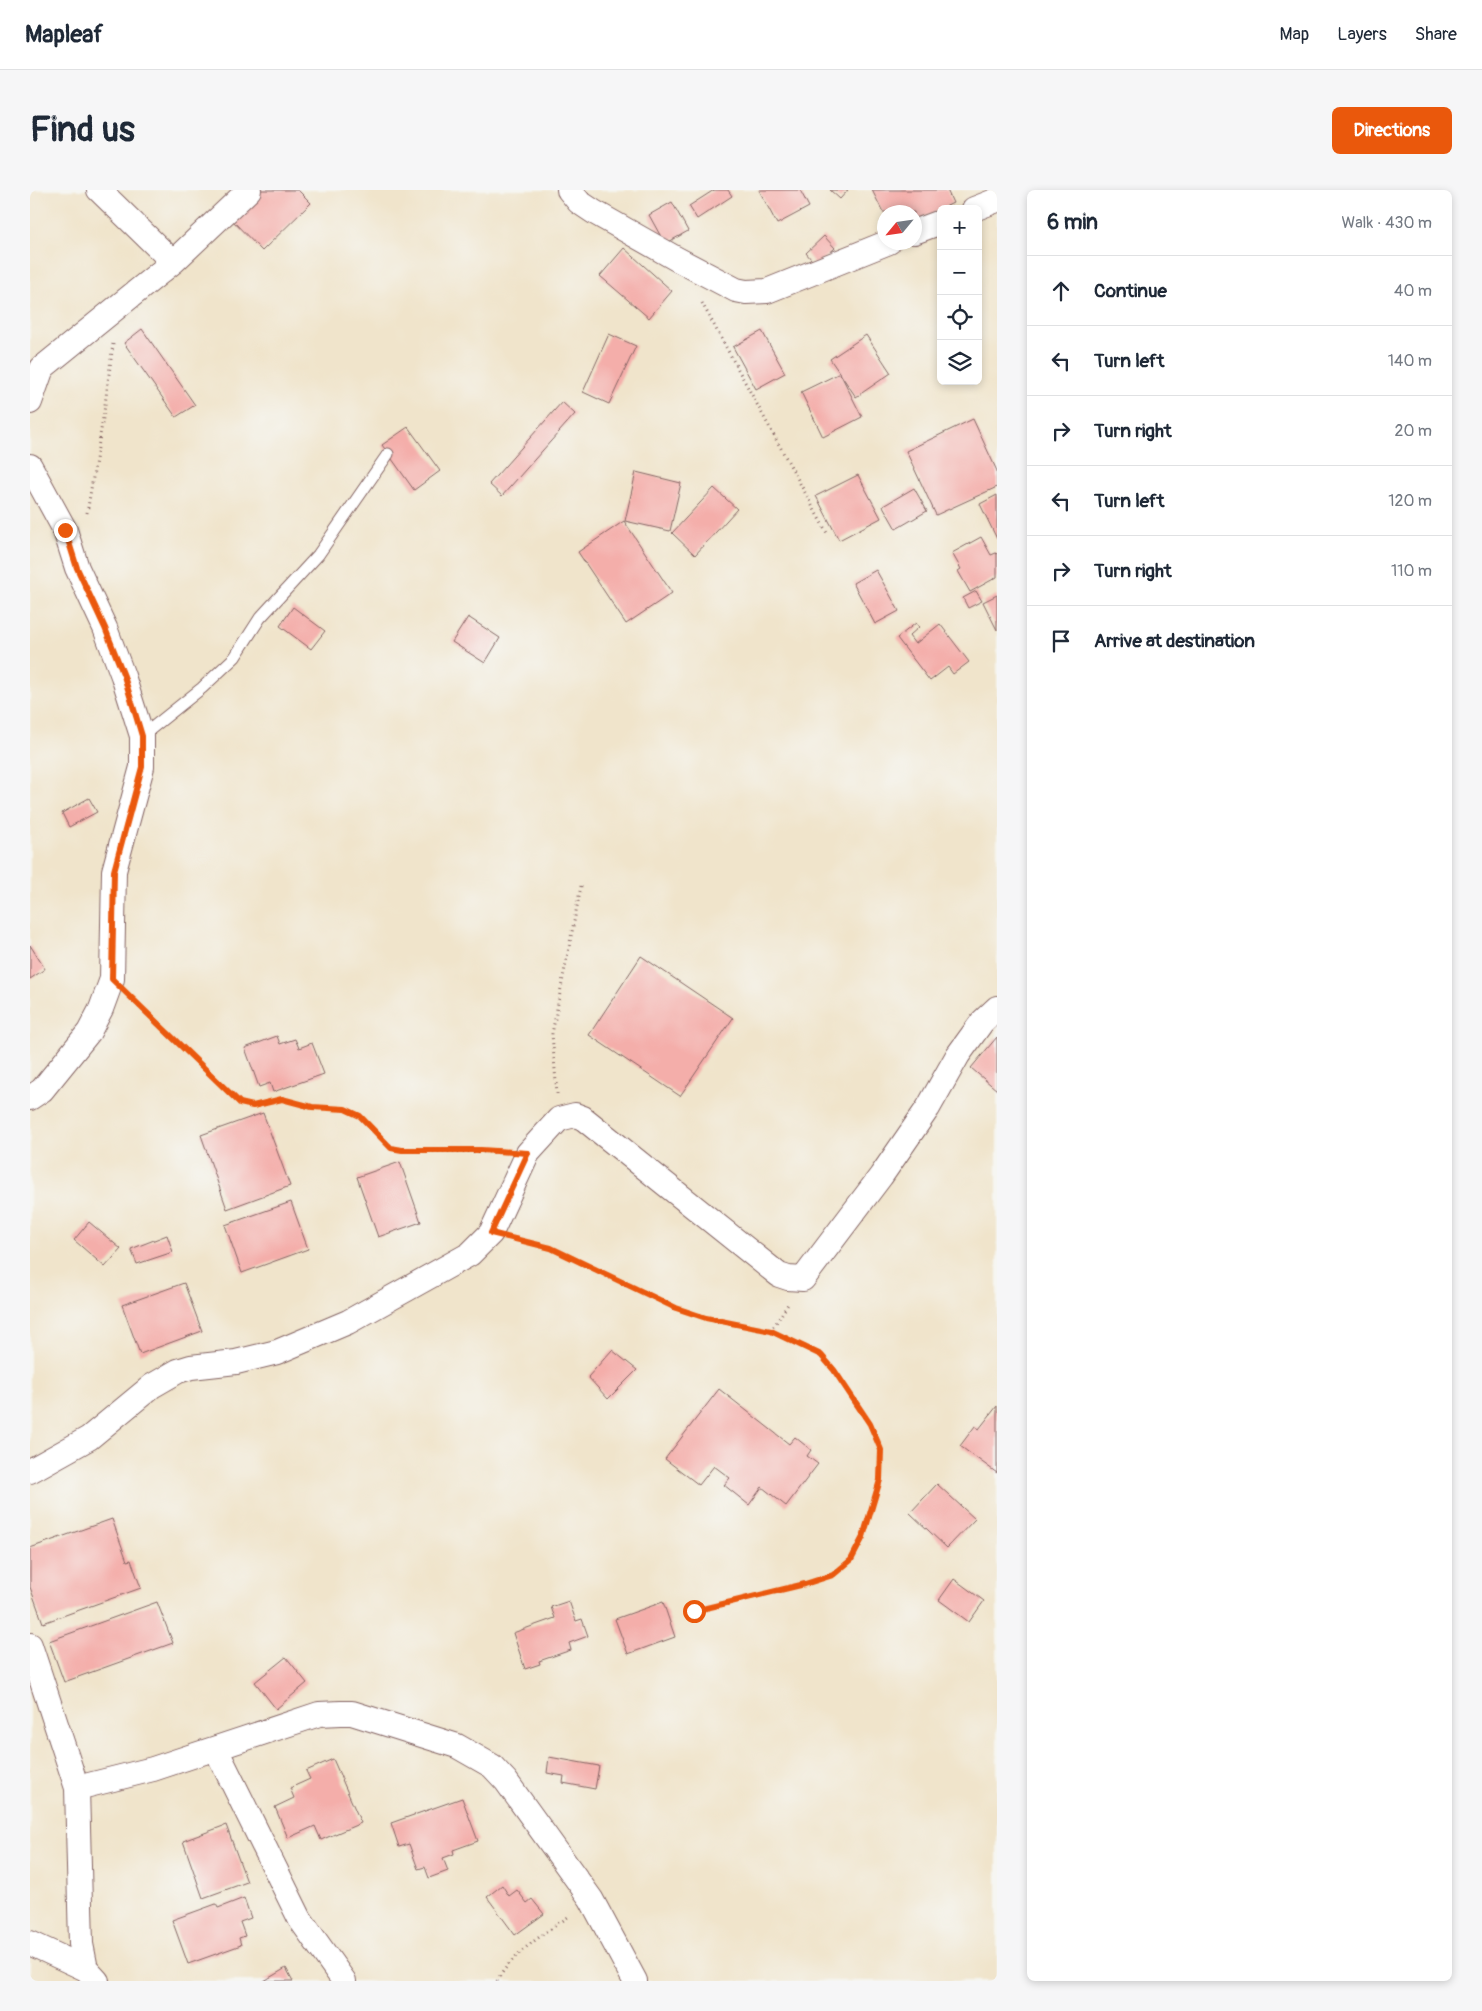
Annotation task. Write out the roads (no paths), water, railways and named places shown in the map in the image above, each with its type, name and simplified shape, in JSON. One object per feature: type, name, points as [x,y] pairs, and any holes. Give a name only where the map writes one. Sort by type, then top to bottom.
[{"type":"street","points":[[99,190],[173,262]]},
{"type":"street","points":[[30,402],[36,374],[173,262],[249,190]]},
{"type":"street","points":[[569,190],[579,202],[614,224],[727,285],[746,292],[767,291],[877,247]]},
{"type":"street","points":[[982,206],[997,200]]},
{"type":"street","points":[[922,229],[937,223]]},
{"type":"street","points":[[30,466],[65,530],[77,568],[105,628],[124,676],[142,736],[142,767],[114,871],[112,979],[101,1009],[89,1032],[42,1090],[30,1098]]},
{"type":"street","points":[[30,1471],[90,1438],[168,1376],[190,1367],[236,1362],[259,1357],[348,1322],[470,1254],[491,1233],[528,1153],[559,1119],[575,1115],[583,1118],[779,1275],[803,1279],[881,1176],[923,1116],[958,1055],[982,1022],[997,1008]]},
{"type":"street","points":[[31,1652],[77,1788],[81,1944],[92,1975]]},
{"type":"street","points":[[77,1788],[153,1769],[320,1714],[341,1712],[352,1714],[456,1746],[492,1766],[506,1781],[591,1900],[636,1981]]},
{"type":"street","points":[[216,1749],[300,1919],[344,1981]]},
{"type":"street","points":[[30,1943],[92,1975]]},
{"type":"lane","points":[[142,736],[202,688],[235,658],[260,618],[318,555],[388,454]]}]
